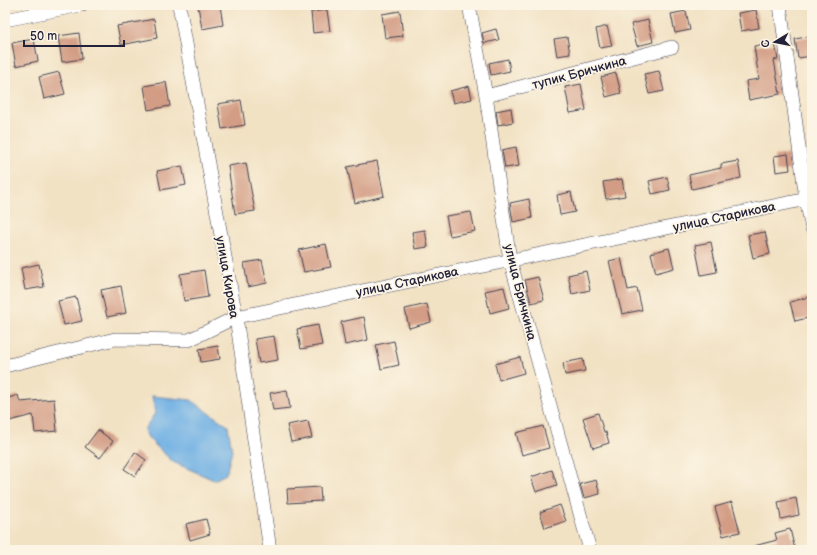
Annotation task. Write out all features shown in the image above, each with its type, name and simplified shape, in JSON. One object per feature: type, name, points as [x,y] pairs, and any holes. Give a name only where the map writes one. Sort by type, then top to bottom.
[{"type":"street","points":[[5,20],[81,5]]},
{"type":"street","name":"улица Кирова","points":[[179,5],[236,317],[270,550]]},
{"type":"street","name":"улица Бричкина","points":[[469,5],[486,96],[510,260],[590,550]]},
{"type":"street","points":[[780,5],[809,198],[812,229]]},
{"type":"street","name":"тупик Бричкина","points":[[486,96],[672,47]]},
{"type":"street","name":"улица Старикова","points":[[5,366],[115,339],[189,340],[236,317],[809,198]]},
{"type":"water","points":[[152,396],[191,400],[228,426],[232,451],[226,474],[214,480],[173,462],[149,439],[144,430],[155,413]]},
{"type":"building","points":[[220,5],[223,25],[202,29],[198,6]]},
{"type":"building","points":[[327,10],[330,31],[313,33],[311,12]]},
{"type":"building","points":[[756,10],[759,28],[741,31],[738,13]]},
{"type":"building","points":[[400,11],[403,36],[385,38],[382,14]]},
{"type":"building","points":[[686,11],[690,30],[675,33],[671,14]]},
{"type":"building","points":[[154,19],[157,38],[121,45],[117,26]]},
{"type":"building","points":[[648,20],[653,42],[637,46],[631,24]]},
{"type":"building","points":[[607,26],[612,46],[600,48],[596,29]]},
{"type":"building","points":[[496,29],[499,40],[484,43],[482,33]]},
{"type":"building","points":[[79,33],[82,59],[62,62],[58,36]]},
{"type":"building","points":[[812,36],[812,56],[798,58],[795,39]]},
{"type":"building","points":[[567,37],[570,54],[557,56],[554,39]]},
{"type":"building","points":[[34,39],[38,61],[16,66],[12,43]]},
{"type":"building","points":[[775,44],[778,59],[774,60],[780,94],[749,100],[746,81],[759,79],[754,46]]},
{"type":"building","points":[[508,59],[510,71],[491,75],[489,63]]},
{"type":"building","points":[[659,71],[664,91],[649,94],[644,74]]},
{"type":"building","points":[[59,72],[65,94],[44,99],[39,77]]},
{"type":"building","points":[[616,73],[621,93],[606,97],[601,77]]},
{"type":"building","points":[[166,82],[170,106],[148,110],[144,86]]},
{"type":"building","points":[[581,84],[586,110],[570,113],[565,87]]},
{"type":"building","points":[[469,86],[472,99],[453,103],[450,91]]},
{"type":"building","points":[[241,100],[245,125],[222,129],[218,104]]},
{"type":"building","points":[[511,108],[513,122],[498,125],[496,111]]},
{"type":"building","points":[[516,147],[519,166],[505,168],[502,150]]},
{"type":"building","points":[[788,154],[790,170],[776,172],[774,156]]},
{"type":"building","points":[[377,161],[384,196],[355,203],[347,167]]},
{"type":"building","points":[[738,161],[741,178],[692,189],[689,175],[721,168],[721,164]]},
{"type":"building","points":[[246,163],[255,211],[235,214],[228,166]]},
{"type":"building","points":[[182,166],[186,185],[161,190],[157,171]]},
{"type":"building","points":[[667,177],[670,190],[652,194],[649,181]]},
{"type":"building","points":[[622,179],[625,196],[606,199],[603,182]]},
{"type":"building","points":[[571,192],[575,212],[560,215],[557,195]]},
{"type":"building","points":[[529,199],[532,218],[513,222],[510,203]]},
{"type":"building","points":[[471,212],[475,231],[450,236],[446,216]]},
{"type":"building","points":[[425,230],[428,247],[415,249],[412,232]]},
{"type":"building","points":[[765,232],[770,254],[753,258],[748,235]]},
{"type":"building","points":[[711,242],[717,272],[701,275],[695,245]]},
{"type":"building","points":[[326,244],[331,267],[304,272],[299,250]]},
{"type":"building","points":[[669,248],[674,268],[656,273],[651,253]]},
{"type":"building","points":[[621,258],[628,290],[637,288],[642,310],[622,314],[609,261]]},
{"type":"building","points":[[262,260],[267,283],[248,287],[244,263]]},
{"type":"building","points":[[39,264],[44,287],[25,290],[21,268]]},
{"type":"building","points":[[204,270],[208,297],[184,301],[180,274]]},
{"type":"building","points":[[586,271],[590,290],[572,294],[568,275]]},
{"type":"building","points":[[538,277],[544,300],[531,303],[525,280]]},
{"type":"building","points":[[121,286],[126,313],[107,317],[101,290]]},
{"type":"building","points":[[504,287],[509,308],[490,313],[485,291]]},
{"type":"building","points":[[812,296],[812,317],[795,321],[790,302]]},
{"type":"building","points":[[76,297],[82,321],[64,325],[58,301]]},
{"type":"building","points":[[427,304],[431,322],[409,328],[405,309]]},
{"type":"building","points":[[364,317],[368,340],[345,345],[341,322]]},
{"type":"building","points":[[318,325],[322,345],[301,349],[297,329]]},
{"type":"building","points":[[274,336],[278,360],[259,363],[255,339]]},
{"type":"building","points":[[394,341],[399,365],[381,369],[376,345]]},
{"type":"building","points":[[218,346],[220,359],[201,362],[199,349]]},
{"type":"building","points":[[520,357],[524,373],[499,380],[495,364]]},
{"type":"building","points":[[583,359],[585,371],[565,375],[563,363]]},
{"type":"building","points":[[287,390],[290,408],[273,410],[270,393]]},
{"type":"building","points":[[18,395],[20,402],[54,399],[57,431],[35,433],[33,415],[5,422],[5,399]]},
{"type":"building","points":[[598,413],[609,443],[593,448],[583,418]]},
{"type":"building","points":[[308,421],[312,438],[291,442],[287,425]]},
{"type":"building","points":[[543,426],[549,448],[522,455],[516,433]]},
{"type":"building","points":[[98,430],[113,441],[100,458],[85,447]]},
{"type":"building","points":[[135,452],[146,460],[135,476],[124,469]]},
{"type":"building","points":[[552,470],[557,485],[536,492],[531,477]]},
{"type":"building","points":[[596,480],[600,494],[584,498],[580,484]]},
{"type":"building","points":[[320,487],[321,501],[288,503],[287,489]]},
{"type":"building","points":[[796,498],[799,515],[781,519],[778,502]]},
{"type":"building","points":[[732,502],[740,532],[723,536],[715,507]]},
{"type":"building","points":[[560,505],[566,521],[545,528],[540,512]]},
{"type":"building","points":[[206,519],[210,534],[190,540],[186,524]]},
{"type":"building","points":[[790,529],[795,550],[754,550],[754,546],[777,540],[775,533]]}]
